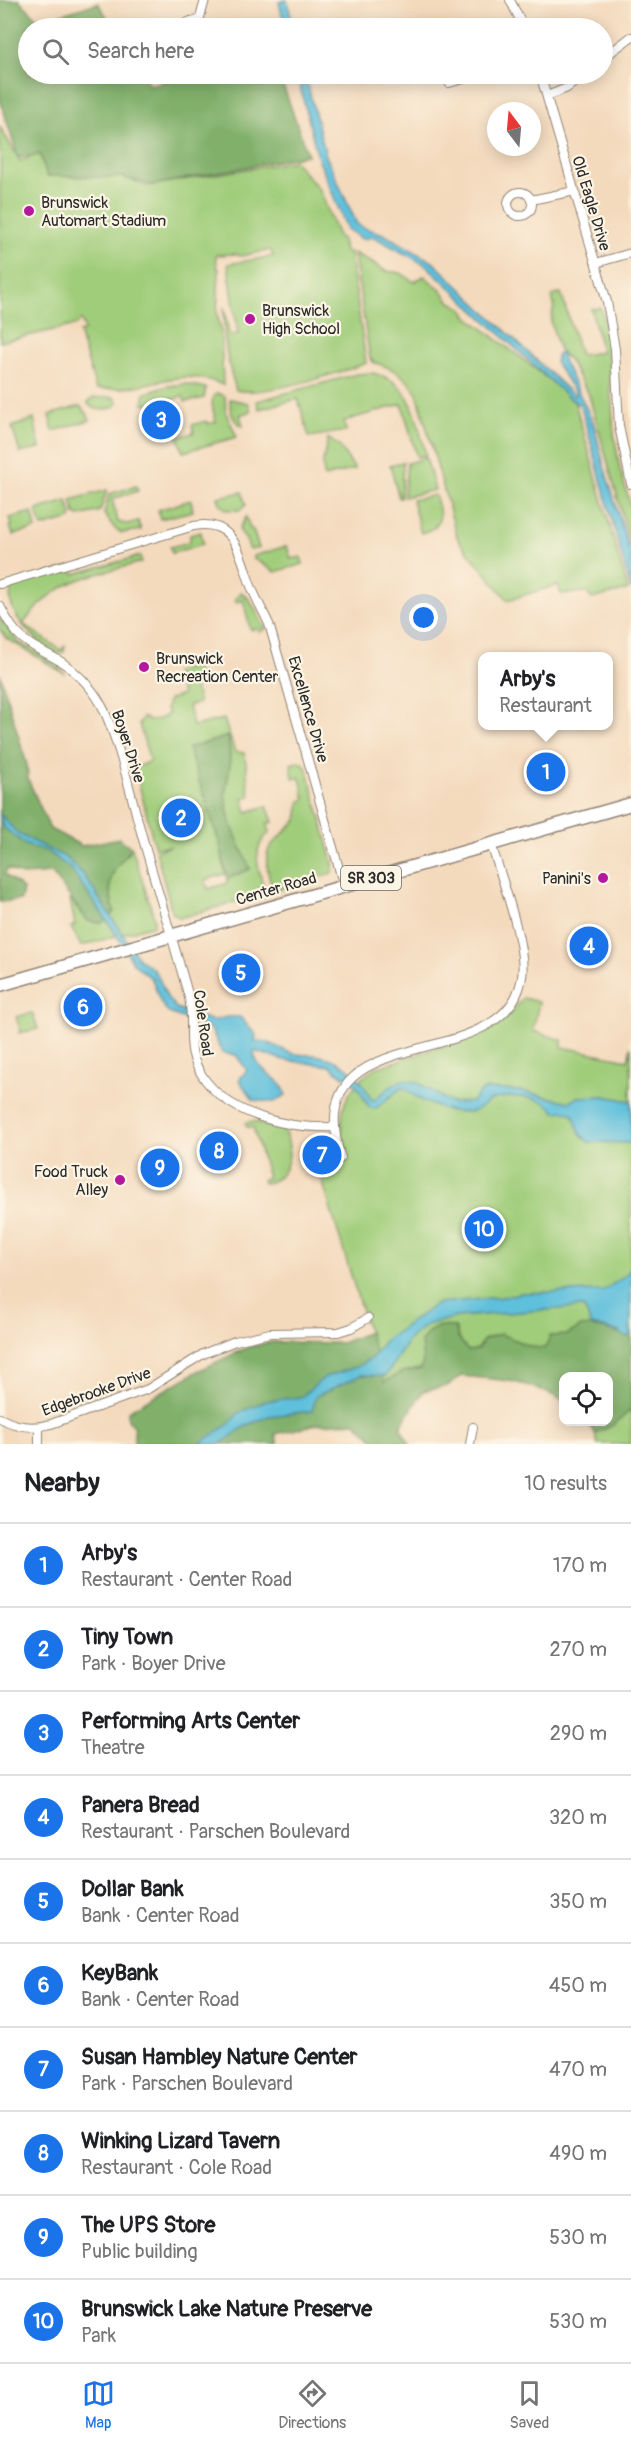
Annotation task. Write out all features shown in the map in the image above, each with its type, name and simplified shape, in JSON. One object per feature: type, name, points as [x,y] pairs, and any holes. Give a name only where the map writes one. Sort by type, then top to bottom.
[{"type":"main road","name":"Center Road","points":[[0,985],[631,804]]},
{"type":"street","points":[[200,18],[205,0]]},
{"type":"street","points":[[510,0],[519,18]]},
{"type":"street","points":[[613,51],[631,37]]},
{"type":"street","name":"Old Eagle Drive","points":[[543,84],[596,263],[612,326],[619,426],[631,484]]},
{"type":"street","points":[[547,96],[572,84]]},
{"type":"street","points":[[531,200],[575,191]]},
{"type":"street","points":[[596,263],[631,253]]},
{"type":"street","name":"Excellence Drive","points":[[0,584],[194,526],[211,525],[226,532],[237,547],[251,586],[269,624],[344,886]]},
{"type":"street","name":"Boyer Drive","points":[[0,606],[18,634],[75,672],[90,687],[100,704],[117,748],[169,935]]},
{"type":"street","points":[[340,1158],[334,1127],[336,1107],[351,1079],[362,1069],[381,1059],[483,1029],[500,1017],[516,996],[523,974],[522,954],[491,844]]},
{"type":"street","name":"Cole Road","points":[[169,935],[189,996],[190,1045],[193,1058],[206,1081],[215,1091],[244,1109],[279,1122],[297,1126],[334,1127]]},
{"type":"street","name":"Edgebrooke Drive","points":[[0,1418],[13,1424],[39,1427],[148,1389],[203,1354],[235,1341],[270,1333],[338,1332],[356,1326],[368,1318]]},
{"type":"street","points":[[39,1427],[39,1444]]},
{"type":"street","points":[[470,1444],[474,1427]]},
{"type":"green space","points":[[0,0],[19,0],[37,18],[18,18],[18,84],[283,84],[308,155],[153,185],[122,177],[47,176],[40,154],[18,158],[0,99]]},
{"type":"green space","points":[[98,3],[108,18],[50,18]]},
{"type":"green space","points":[[0,127],[20,161],[40,154],[47,176],[122,177],[147,186],[294,161],[320,190],[337,234],[343,242],[345,252],[350,252],[366,363],[320,378],[281,387],[236,390],[226,349],[224,328],[224,307],[229,335],[238,334],[228,264],[274,256],[270,250],[241,256],[216,255],[219,269],[217,313],[221,332],[223,385],[210,380],[187,377],[125,388],[96,389],[79,332],[85,330],[81,320],[76,325],[0,342]]},
{"type":"green space","points":[[354,253],[386,271],[401,273],[414,282],[424,276],[443,292],[449,301],[462,308],[468,317],[551,381],[575,403],[628,590],[592,599],[586,592],[561,594],[558,585],[508,600],[458,540],[417,393],[398,373],[373,362],[370,358]]},
{"type":"green space","points":[[561,293],[580,355],[602,352],[591,309],[601,308],[606,327],[614,434],[620,469],[631,507],[631,546],[589,395],[568,359],[559,350],[551,322],[554,305],[552,296]]},
{"type":"green space","points":[[372,373],[386,377],[405,393],[416,416],[426,455],[417,457],[402,404],[344,421],[346,431],[309,437],[298,399],[259,409],[257,401],[357,374]]},
{"type":"green space","points":[[185,384],[206,388],[204,398],[185,402],[183,396],[171,400],[172,404],[143,404],[145,393]]},
{"type":"green space","points":[[217,393],[225,396],[226,413],[237,437],[183,452],[178,437],[194,433],[192,425],[206,421],[208,424],[216,422],[212,403]]},
{"type":"green space","points":[[114,397],[118,403],[108,409],[96,409],[88,402],[93,398]]},
{"type":"green space","points":[[230,399],[248,403],[251,411],[240,415],[243,426],[232,415]]},
{"type":"green space","points":[[80,406],[90,420],[53,431],[49,415]]},
{"type":"green space","points":[[34,419],[40,448],[20,453],[12,427]]},
{"type":"green space","points":[[328,438],[339,446],[355,469],[324,477],[323,462]]},
{"type":"green space","points":[[426,458],[435,490],[404,497],[407,463]]},
{"type":"green space","points":[[403,462],[401,498],[399,498],[390,465]]},
{"type":"green space","points":[[136,486],[138,491],[112,499],[118,522],[127,524],[138,521],[141,530],[122,533],[116,530],[104,514],[109,494]]},
{"type":"green space","points":[[107,490],[100,511],[79,516],[75,514],[71,500]]},
{"type":"green space","points":[[242,492],[246,505],[240,510],[227,510],[220,504],[218,497]]},
{"type":"green space","points":[[435,495],[440,514],[439,519],[434,527],[421,533],[412,500]]},
{"type":"green space","points":[[191,500],[193,511],[160,519],[158,510]]},
{"type":"green space","points":[[67,501],[72,515],[71,519],[42,527],[36,510]]},
{"type":"green space","points":[[32,512],[36,529],[13,535],[10,518]]},
{"type":"green space","points":[[246,517],[259,548],[250,550],[239,529]]},
{"type":"green space","points":[[201,532],[203,544],[172,553],[170,547],[190,542],[190,535]]},
{"type":"green space","points":[[287,546],[291,559],[301,557],[303,564],[275,572],[253,558],[253,556]]},
{"type":"green space","points":[[140,556],[142,562],[90,576],[62,588],[36,608],[23,624],[61,650],[65,646],[64,652],[58,654],[40,642],[23,625],[16,615],[10,594],[13,584],[70,567],[74,574]]},
{"type":"green space","points":[[241,592],[252,604],[266,629],[259,632],[258,628],[252,630],[250,628],[243,600],[237,602],[235,599]]},
{"type":"green space","points":[[0,618],[18,642],[56,664],[65,674],[6,638],[0,630]]},
{"type":"green space","points":[[196,666],[201,684],[194,686],[199,703],[188,706],[193,726],[224,719],[235,752],[244,753],[250,796],[243,798],[247,812],[267,806],[273,822],[267,824],[270,832],[258,853],[259,869],[266,893],[180,918],[172,912],[156,851],[171,846],[155,848],[135,768],[150,761],[139,724],[143,717],[151,721],[164,717],[169,713],[166,710],[168,700],[182,695],[175,672]],"holes":[[[229,736],[230,765],[225,796],[230,822],[250,869],[227,879],[227,883],[208,889],[205,880],[225,874],[221,848],[189,748]]]},
{"type":"green space","points":[[0,674],[27,765],[28,779],[50,829],[82,846],[119,838],[132,848],[118,864],[111,877],[110,891],[114,912],[101,923],[88,921],[52,873],[22,875],[8,869],[4,874],[23,889],[21,900],[0,902]]},
{"type":"green space","points":[[229,736],[230,765],[225,796],[230,822],[250,869],[227,879],[221,848],[188,748]]},
{"type":"green space","points":[[303,763],[307,769],[333,862],[333,871],[330,874],[273,891],[267,865],[269,850],[297,820],[300,801],[305,799],[300,778],[293,778],[291,764]]},
{"type":"green space","points":[[132,848],[154,917],[154,925],[81,946],[71,927],[75,925],[70,899],[88,921],[101,923],[114,912],[110,891],[111,877],[118,864]]},
{"type":"green space","points":[[523,998],[539,1002],[533,1031],[562,1040],[562,1047],[628,1060],[631,1046],[631,1444],[598,1444],[590,1426],[613,1426],[613,1372],[559,1372],[559,1399],[514,1381],[485,1376],[455,1377],[419,1386],[395,1419],[310,1141],[325,1150],[329,1165],[346,1160],[342,1132],[343,1108],[353,1088],[363,1078],[375,1068],[487,1032],[508,1016]]},
{"type":"green space","points":[[31,1013],[38,1029],[18,1033],[21,1031],[16,1017]]},
{"type":"green space","points":[[253,1121],[282,1129],[289,1145],[288,1162],[279,1177],[272,1181],[263,1183],[262,1180],[268,1177],[253,1127],[247,1127],[245,1123]]},
{"type":"green space","points":[[439,1326],[455,1327],[458,1337],[468,1351],[478,1349],[483,1340],[500,1334],[539,1348],[545,1348],[550,1336],[567,1335],[580,1327],[591,1326],[631,1336],[631,1410],[613,1425],[613,1372],[559,1372],[559,1399],[527,1385],[461,1376],[447,1386],[423,1391],[400,1427],[410,1444],[378,1444],[356,1422],[318,1424],[275,1434],[278,1444],[134,1444],[134,1427],[128,1420],[128,1411],[200,1370],[248,1347],[272,1342],[342,1343],[369,1332],[384,1382],[402,1372],[421,1369],[423,1360],[421,1342],[428,1332]]},
{"type":"green space","points":[[590,1426],[611,1426],[595,1433]]},
{"type":"water","points":[[287,0],[292,18],[283,18],[279,2]]},
{"type":"water","points":[[300,84],[308,84],[326,156],[357,224],[383,234],[433,262],[574,396],[575,392],[555,362],[558,354],[562,353],[563,360],[593,422],[631,555],[631,590],[581,406],[568,397],[426,265],[374,237],[362,239],[347,229],[318,158]]},
{"type":"water","points":[[0,814],[18,834],[65,857],[83,874],[139,959],[153,969],[158,976],[168,999],[176,1008],[213,1021],[227,1017],[240,1017],[256,1035],[255,1041],[270,1043],[294,1054],[324,1056],[341,1063],[362,1082],[371,1099],[374,1100],[402,1080],[417,1082],[451,1103],[472,1102],[480,1092],[487,1089],[521,1091],[569,1102],[578,1097],[604,1096],[631,1101],[631,1143],[588,1142],[580,1133],[573,1114],[565,1111],[555,1112],[550,1106],[536,1099],[510,1097],[494,1099],[474,1111],[449,1111],[401,1088],[375,1109],[369,1107],[355,1084],[331,1066],[284,1060],[254,1051],[259,1064],[279,1083],[286,1095],[274,1102],[253,1100],[239,1080],[247,1070],[236,1055],[222,1053],[212,1031],[207,1027],[169,1013],[161,1003],[152,979],[134,964],[71,869],[47,851],[26,845],[2,826]]},
{"type":"water","points":[[631,1268],[631,1336],[626,1337],[619,1332],[590,1325],[583,1307],[457,1317],[426,1325],[409,1339],[386,1376],[361,1375],[316,1396],[312,1411],[269,1416],[246,1426],[220,1444],[199,1444],[229,1424],[238,1413],[266,1401],[301,1397],[325,1377],[357,1367],[372,1358],[384,1341],[438,1303],[503,1297],[520,1293],[603,1291],[626,1275]]},
{"type":"place","name":"Brunswick Automart Stadium","points":[[29,211]]},
{"type":"place","name":"Brunswick High School","points":[[250,319]]},
{"type":"place","name":"Performing Arts Center","points":[[161,420]]},
{"type":"place","name":"Brunswick Recreation Center","points":[[144,667]]},
{"type":"place","name":"Arby's","points":[[546,772]]},
{"type":"place","name":"Tiny Town","points":[[181,818]]},
{"type":"place","name":"Panini's","points":[[603,878]]},
{"type":"place","name":"Panera Bread","points":[[589,946]]},
{"type":"place","name":"Dollar Bank","points":[[241,973]]},
{"type":"place","name":"KeyBank","points":[[83,1007]]},
{"type":"place","name":"Winking Lizard Tavern","points":[[219,1151]]},
{"type":"place","name":"Susan Hambley Nature Center","points":[[322,1155]]},
{"type":"place","name":"The UPS Store","points":[[160,1168]]},
{"type":"place","name":"Food Truck Alley","points":[[120,1180]]},
{"type":"place","name":"Brunswick Lake Nature Preserve","points":[[484,1229]]}]
